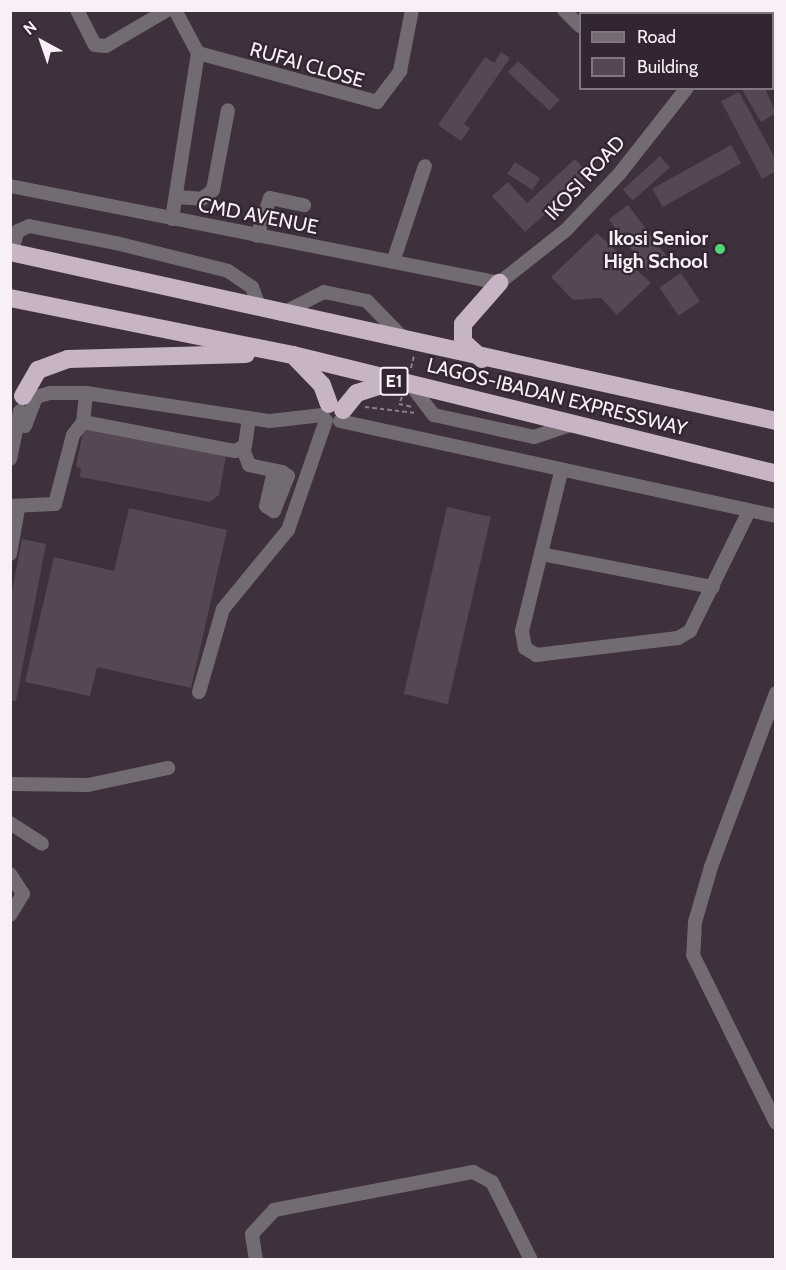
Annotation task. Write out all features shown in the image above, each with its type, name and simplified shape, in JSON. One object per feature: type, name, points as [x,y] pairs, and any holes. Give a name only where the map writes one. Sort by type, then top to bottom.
[{"type":"highway","name":"LAGOS-IBADAN EXPRESSWAY","points":[[11,252],[412,346],[776,421]]},
{"type":"highway","points":[[486,361],[470,351],[461,333],[472,311],[499,283]]},
{"type":"highway","name":"LAGOS-IBADAN EXPRESSWAY","points":[[10,298],[293,355],[776,474]]},
{"type":"highway","points":[[22,396],[38,370],[68,358],[146,352],[293,355],[322,386],[332,414],[357,393],[405,382]]},
{"type":"street","points":[[77,10],[95,45],[106,46],[167,10]]},
{"type":"street","points":[[172,219],[198,53],[175,10]]},
{"type":"street","name":"RUFAI CLOSE","points":[[198,53],[377,102],[400,70],[412,10]]},
{"type":"street","points":[[564,10],[579,25]]},
{"type":"street","name":"IKOSI ROAD","points":[[499,283],[566,230],[620,173],[685,90]]},
{"type":"street","points":[[176,197],[202,199],[213,190],[228,110]]},
{"type":"street","points":[[393,262],[425,166]]},
{"type":"street","name":"CMD AVENUE","points":[[10,186],[499,283]]},
{"type":"street","points":[[257,236],[270,198],[304,205]]},
{"type":"street","points":[[11,252],[18,231],[29,226],[116,243],[228,271],[252,287],[260,309]]},
{"type":"street","points":[[280,314],[324,292],[367,301],[412,346]]},
{"type":"street","points":[[405,382],[434,414],[534,437],[573,424]]},
{"type":"street","points":[[10,554],[14,508],[51,507],[57,500],[74,435],[83,422],[86,393]]},
{"type":"street","points":[[26,426],[36,397],[86,393],[249,419],[296,422],[332,414],[354,425],[561,472],[776,516]]},
{"type":"street","points":[[10,459],[22,396]]},
{"type":"street","points":[[199,692],[223,609],[288,530],[332,414]]},
{"type":"street","points":[[249,419],[243,449],[249,465],[274,471]]},
{"type":"street","points":[[83,422],[243,449]]},
{"type":"street","points":[[561,472],[522,631],[525,648],[536,655],[678,638],[690,631],[749,511]]},
{"type":"street","points":[[541,554],[713,587]]},
{"type":"street","points":[[776,693],[711,867],[695,922],[693,955],[776,1123]]},
{"type":"street","points":[[10,784],[88,785],[168,768]]},
{"type":"street","points":[[10,823],[42,844]]},
{"type":"street","points":[[10,874],[23,894],[10,915]]},
{"type":"street","points":[[256,1260],[252,1234],[274,1210],[473,1172],[492,1182],[531,1260]]},
{"type":"path","points":[[399,404],[412,346]]},
{"type":"path","points":[[354,425],[359,407],[434,414]]},
{"type":"building","points":[[661,10],[723,10],[722,12]]},
{"type":"building","points":[[501,52],[510,58],[464,124],[470,128],[461,141],[438,125],[485,57],[494,63]]},
{"type":"building","points":[[776,60],[776,80],[774,81],[774,61]]},
{"type":"building","points":[[518,61],[560,100],[549,111],[508,72]]},
{"type":"building","points":[[742,90],[766,90],[776,113],[761,122]]},
{"type":"building","points":[[739,92],[776,160],[776,171],[762,179],[721,101]]},
{"type":"building","points":[[731,145],[741,163],[662,207],[652,189]]},
{"type":"building","points":[[660,156],[670,167],[633,201],[623,189]]},
{"type":"building","points":[[575,159],[589,174],[525,232],[492,196],[508,182],[527,203]]},
{"type":"building","points":[[515,162],[540,178],[533,190],[507,174]]},
{"type":"building","points":[[628,205],[667,256],[647,271],[609,219]]},
{"type":"building","points":[[597,233],[651,283],[617,315],[601,298],[573,300],[551,277]]},
{"type":"building","points":[[681,273],[700,301],[678,316],[659,288]]},
{"type":"building","points":[[92,426],[218,449],[226,456],[219,495],[210,502],[80,477],[81,468],[76,467],[83,431]]},
{"type":"building","points":[[447,507],[491,517],[448,704],[404,694]]},
{"type":"building","points":[[129,508],[227,530],[191,688],[97,667],[90,696],[25,682],[54,557],[114,571]]},
{"type":"building","points":[[22,539],[46,544],[16,701],[10,700],[10,602]]},
{"type":"place","name":"Ikosi Senior High School","points":[[720,249]]}]
